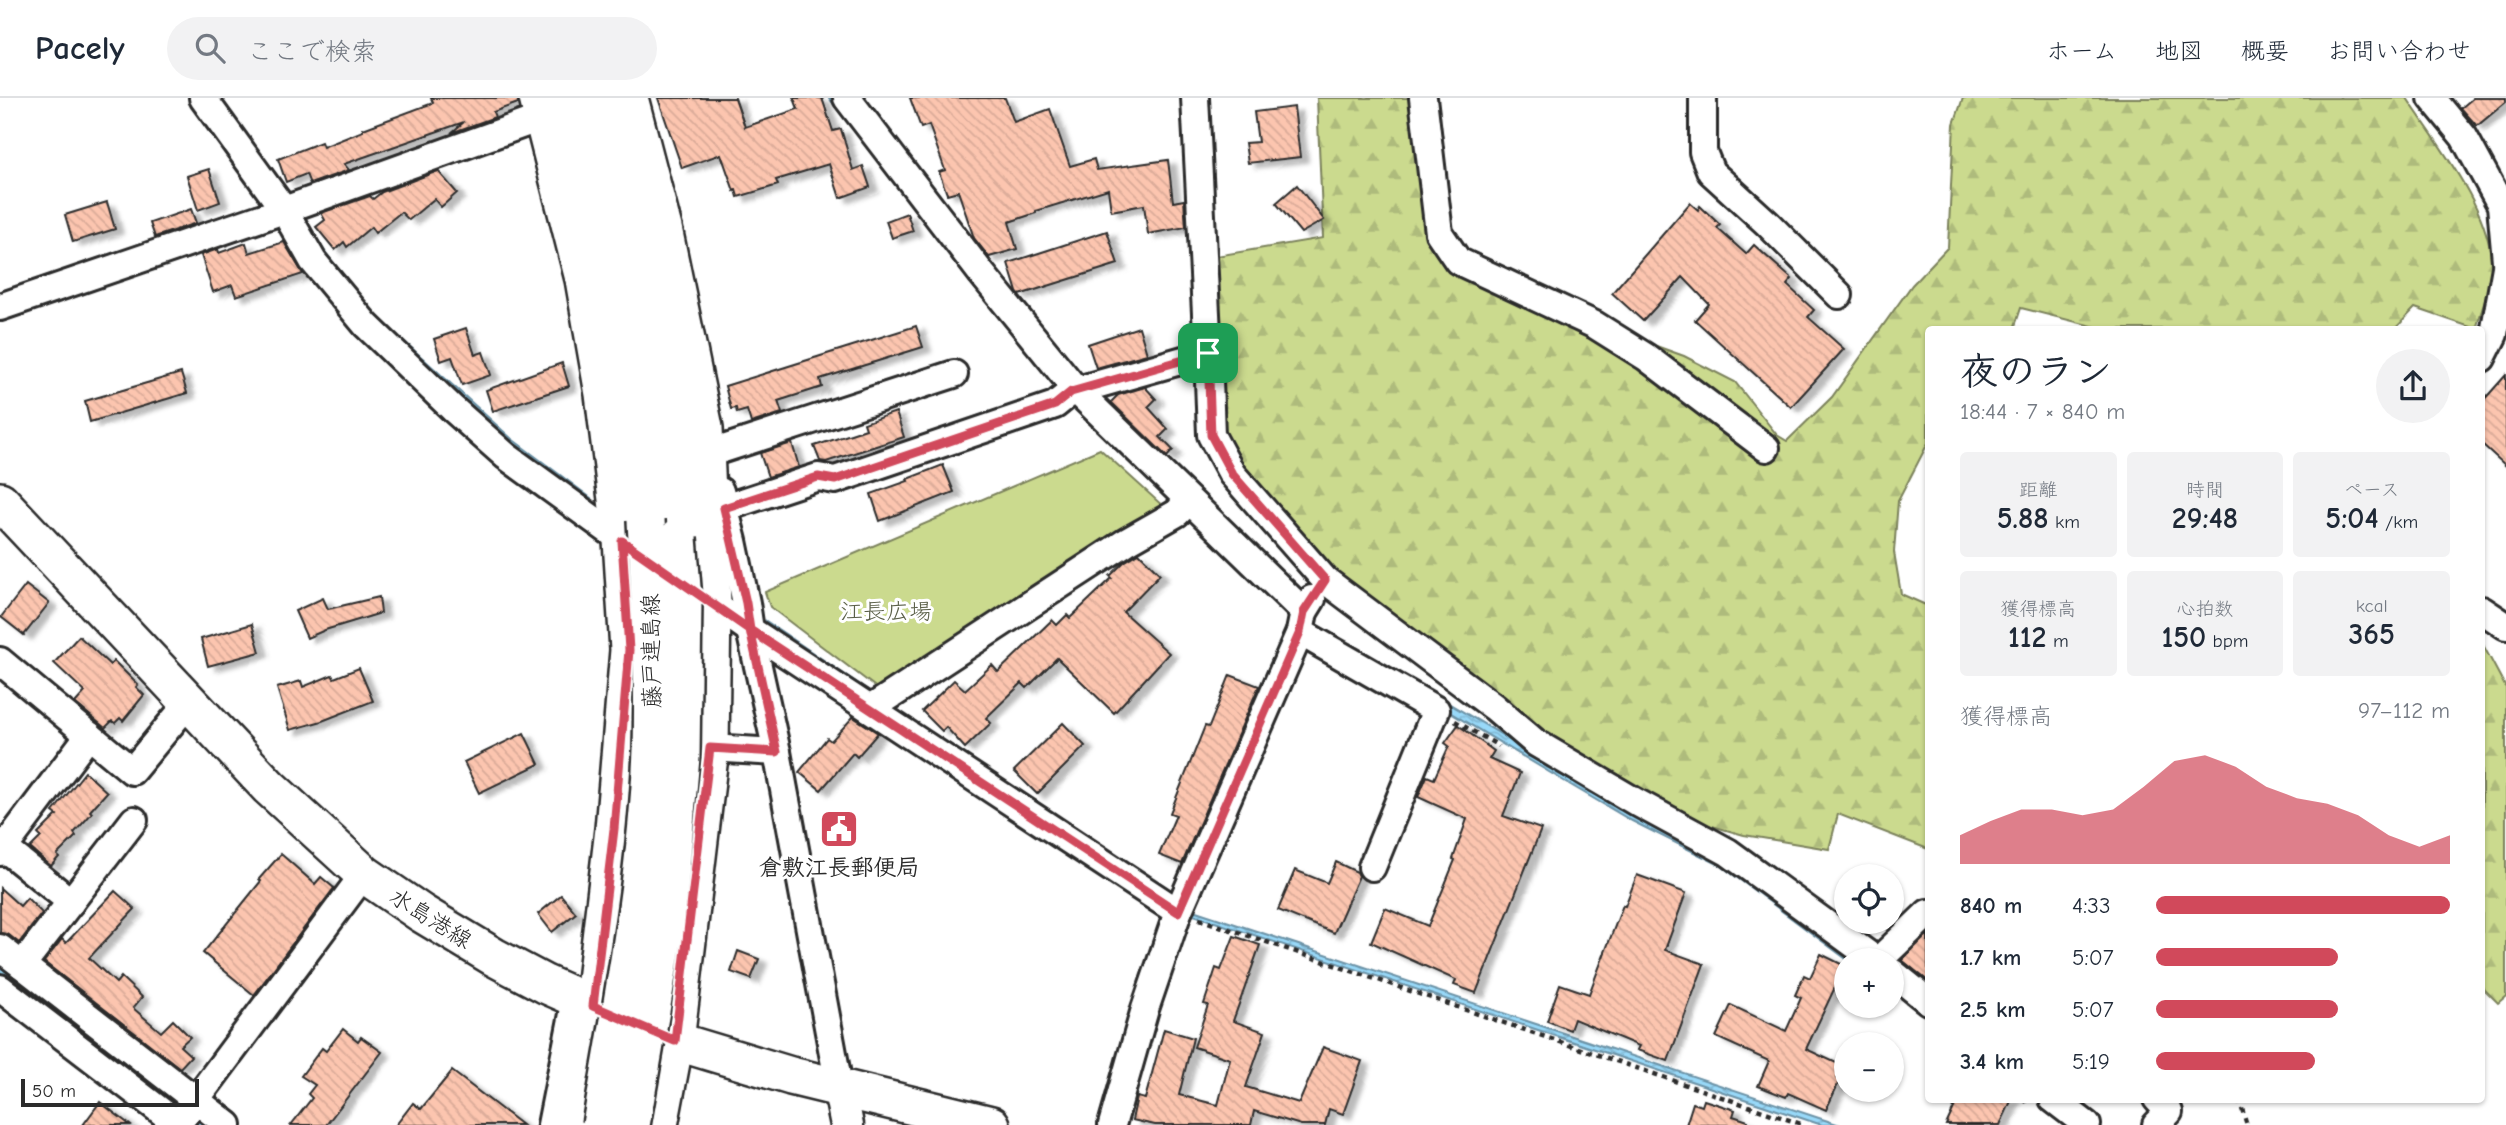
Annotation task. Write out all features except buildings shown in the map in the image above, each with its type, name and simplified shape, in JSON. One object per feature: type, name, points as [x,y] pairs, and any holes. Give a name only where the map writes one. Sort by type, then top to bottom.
[{"type":"main road","name":"藤戸連島線","points":[[594,98],[642,271],[664,388],[683,600],[681,757],[666,923],[631,1125]]},
{"type":"main road","points":[[629,98],[663,228],[708,441],[712,603],[710,748],[675,1041],[659,1125]]},
{"type":"main road","name":"藤戸連島線","points":[[548,104],[584,169],[609,277],[638,425],[634,531],[653,653],[652,752],[644,850],[601,1125]]},
{"type":"main road","name":"水島港線","points":[[0,501],[269,787],[363,874],[421,913],[494,957],[584,1002],[675,1041],[791,1076],[991,1125]]},
{"type":"main road","points":[[572,1125],[584,1002],[614,829],[629,650],[634,531]]},
{"type":"street","points":[[203,98],[289,209],[313,261],[375,334],[506,456],[634,531],[712,603],[750,630],[875,706],[1180,908]]},
{"type":"street","points":[[847,98],[1071,394],[1302,621],[1436,710],[1372,867]]},
{"type":"street","points":[[1195,98],[1211,435],[1232,474],[1325,580],[1494,707],[1536,743],[1728,852],[1859,948]]},
{"type":"street","points":[[1423,98],[1439,233],[1458,261],[1595,324],[1646,357],[1766,448]]},
{"type":"street","points":[[1703,98],[1703,152],[1711,172],[1839,295]]},
{"type":"street","points":[[2432,98],[2464,138],[2503,202],[2506,261]]},
{"type":"street","points":[[0,307],[289,209],[548,104]]},
{"type":"street","points":[[2485,352],[2494,334],[2506,267]]},
{"type":"street","points":[[724,508],[818,477],[835,480],[1055,405],[1071,394],[1208,353]]},
{"type":"street","points":[[847,1125],[777,752],[741,578],[708,441],[954,374]]},
{"type":"street","points":[[875,706],[1185,505]]},
{"type":"street","points":[[1112,1125],[1145,1009],[1180,908],[1302,621],[1325,580]]},
{"type":"street","points":[[2485,612],[2506,626]]},
{"type":"street","points":[[0,661],[132,771],[189,702]]},
{"type":"street","points":[[71,902],[2,850],[89,735]]},
{"type":"street","points":[[710,748],[777,752]]},
{"type":"street","points":[[22,965],[134,820]]},
{"type":"street","points":[[184,1116],[363,874]]},
{"type":"street","points":[[1891,948],[1925,915]]},
{"type":"street","points":[[0,948],[22,965],[184,1116]]},
{"type":"street","points":[[1904,981],[1925,997]]},
{"type":"street","points":[[0,988],[184,1116],[228,1125]]},
{"type":"street","points":[[551,1125],[584,1002]]},
{"type":"street","points":[[671,1125],[675,1041]]},
{"type":"street","points":[[2058,1103],[2087,1125]]},
{"type":"street","points":[[2156,1125],[2169,1112],[2161,1103]]},
{"type":"path","points":[[1180,908],[1804,1125]]},
{"type":"path","points":[[2240,1103],[2247,1125]]},
{"type":"green space","points":[[1317,98],[1416,98],[1433,237],[1645,342],[1684,356],[1735,382],[1777,435],[1787,441],[1832,397],[1912,285],[1948,247],[1954,124],[1963,98],[2407,98],[2449,160],[2476,207],[2491,255],[2491,277],[2477,326],[2467,326],[2415,308],[2398,326],[2092,326],[2021,308],[2015,326],[1925,326],[1925,449],[1898,501],[1894,552],[1901,594],[1925,605],[1925,848],[1838,814],[1829,849],[1744,835],[1687,819],[1543,732],[1373,608],[1276,517],[1222,437],[1216,256],[1323,238]]},
{"type":"green space","name":"江長広場","points":[[1100,449],[1164,507],[882,692],[770,607],[765,592]]},
{"type":"green space","points":[[2485,649],[2506,688],[2506,996],[2498,1003],[2485,990]]},
{"type":"water","points":[[219,98],[326,253],[374,314],[512,439],[591,498],[586,511],[368,322]]},
{"type":"water","points":[[829,98],[839,98],[985,287],[1311,622],[1636,814],[1725,859],[1845,948],[1834,950],[1720,865],[1632,821],[1311,629],[1295,623],[1064,395],[979,291]]},
{"type":"water","points":[[766,621],[1190,909],[1840,1125],[1822,1125],[1188,913],[767,633]]},
{"type":"water","points":[[0,962],[212,1125],[198,1125],[0,973]]},
{"type":"place","name":"倉敷江長郵便局","points":[[839,829]]},
{"type":"route","points":[[1208,353],[1071,392],[1055,405],[835,480],[818,477],[724,508],[750,630],[622,541],[629,650],[614,829],[593,1006],[675,1041],[710,748],[777,752],[750,630],[1178,912],[1300,632],[1304,612],[1325,580],[1232,474],[1211,435],[1208,353]]}]
